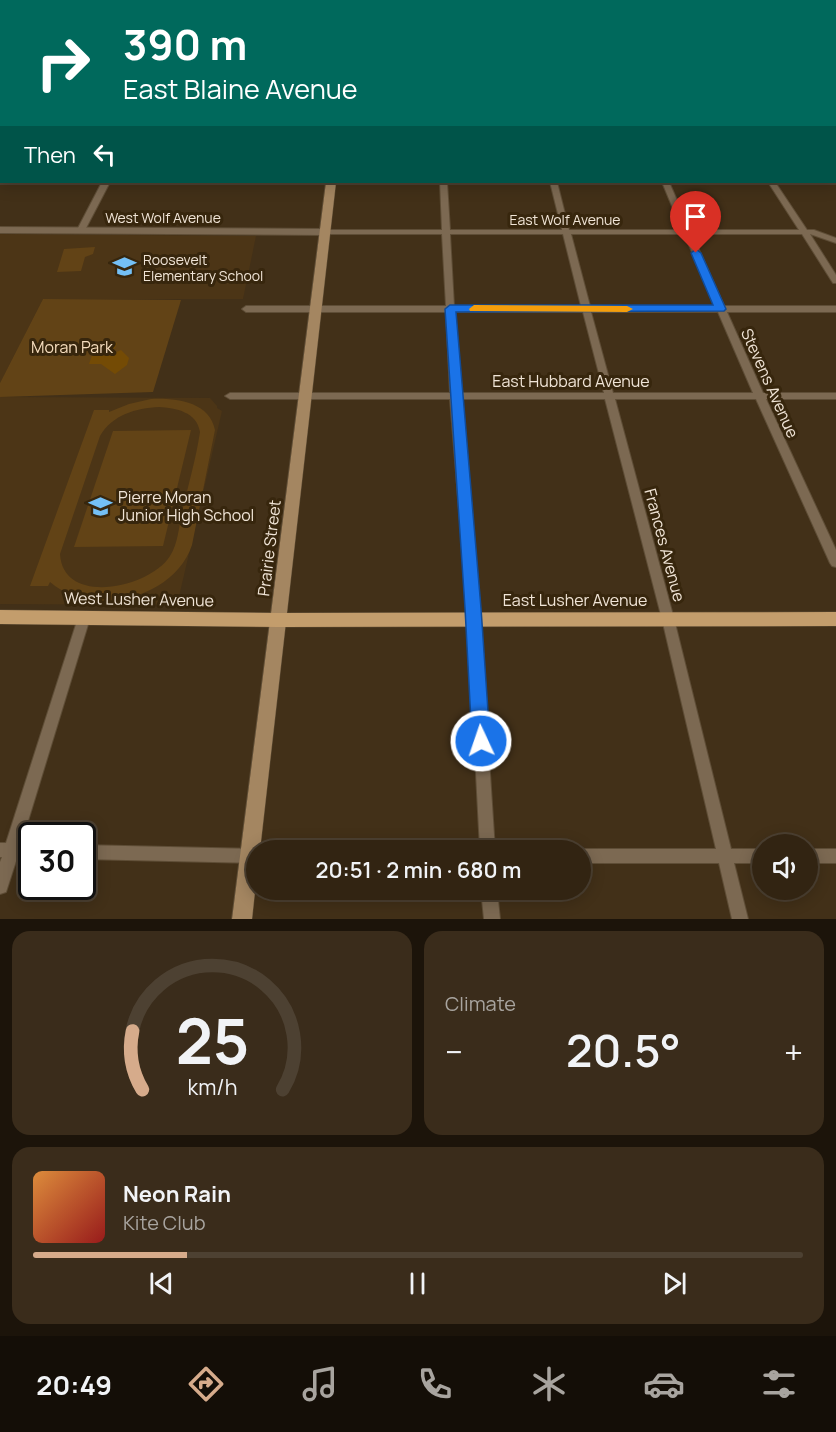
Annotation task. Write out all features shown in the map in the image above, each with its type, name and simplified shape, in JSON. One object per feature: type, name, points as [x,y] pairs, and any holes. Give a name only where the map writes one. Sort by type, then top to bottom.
[{"type":"main road","name":"Prairie Street","points":[[255,840],[331,183]]},
{"type":"main road","name":"West Lusher Avenue","points":[[0,617],[279,620]]},
{"type":"main road","name":"East Lusher Avenue","points":[[279,620],[836,619]]},
{"type":"main road","name":"Prairie Street","points":[[242,919],[246,896]]},
{"type":"street","points":[[81,230],[105,183]]},
{"type":"street","points":[[443,183],[455,396],[474,620],[486,840]]},
{"type":"street","name":"Frances Avenue","points":[[552,183],[668,619],[740,919]]},
{"type":"street","name":"Stevens Avenue","points":[[665,183],[720,309],[836,563]]},
{"type":"street","points":[[773,183],[836,281]]},
{"type":"street","name":"West Wolf Avenue","points":[[0,230],[325,232]]},
{"type":"street","name":"East Wolf Avenue","points":[[325,232],[804,232],[820,234],[836,241]]},
{"type":"street","points":[[246,309],[836,309]]},
{"type":"street","name":"East Hubbard Avenue","points":[[230,396],[836,396]]},
{"type":"street","points":[[0,887],[6,850],[84,618]]},
{"type":"street","points":[[96,852],[246,856]]},
{"type":"street","points":[[591,856],[752,856]]},
{"type":"street","points":[[818,856],[836,856]]},
{"type":"street","points":[[490,900],[492,919]]},
{"type":"shaded area","name":"Roosevelt Elementary School","points":[[0,234],[256,236],[243,299],[43,299],[0,383]]},
{"type":"shaded area","points":[[106,343],[117,343],[115,348],[105,353],[108,356],[121,350],[129,358],[127,365],[115,374],[101,364],[89,364],[92,355],[102,351]]},
{"type":"shaded area","name":"Pierre Moran Junior High School","points":[[0,397],[210,398],[222,411],[178,601],[173,605],[0,604]]},
{"type":"green space","points":[[95,247],[93,254],[85,257],[81,271],[57,272],[64,249]]},
{"type":"green space","name":"Moran Park","points":[[43,299],[181,300],[153,392],[0,397],[0,383]]},
{"type":"green space","points":[[151,399],[180,401],[198,407],[212,420],[215,430],[192,545],[182,564],[168,579],[150,590],[130,597],[109,600],[87,599],[67,593],[50,582],[48,586],[30,586],[94,410],[109,410],[109,412]],"holes":[[[166,408],[185,412],[195,420],[200,432],[173,551],[160,567],[145,577],[127,583],[109,587],[91,586],[76,581],[65,571],[60,554],[100,436],[111,423],[125,414],[142,409]]]},
{"type":"green space","points":[[191,430],[163,546],[74,547],[113,431]]},
{"type":"slow traffic","points":[[474,309],[627,309]]},
{"type":"place","name":"Roosevelt Elementary School","points":[[125,267]]},
{"type":"place","name":"Pierre Moran Junior High School","points":[[100,506]]},
{"type":"route","points":[[481,741],[450,309],[720,309],[696,253]]}]
